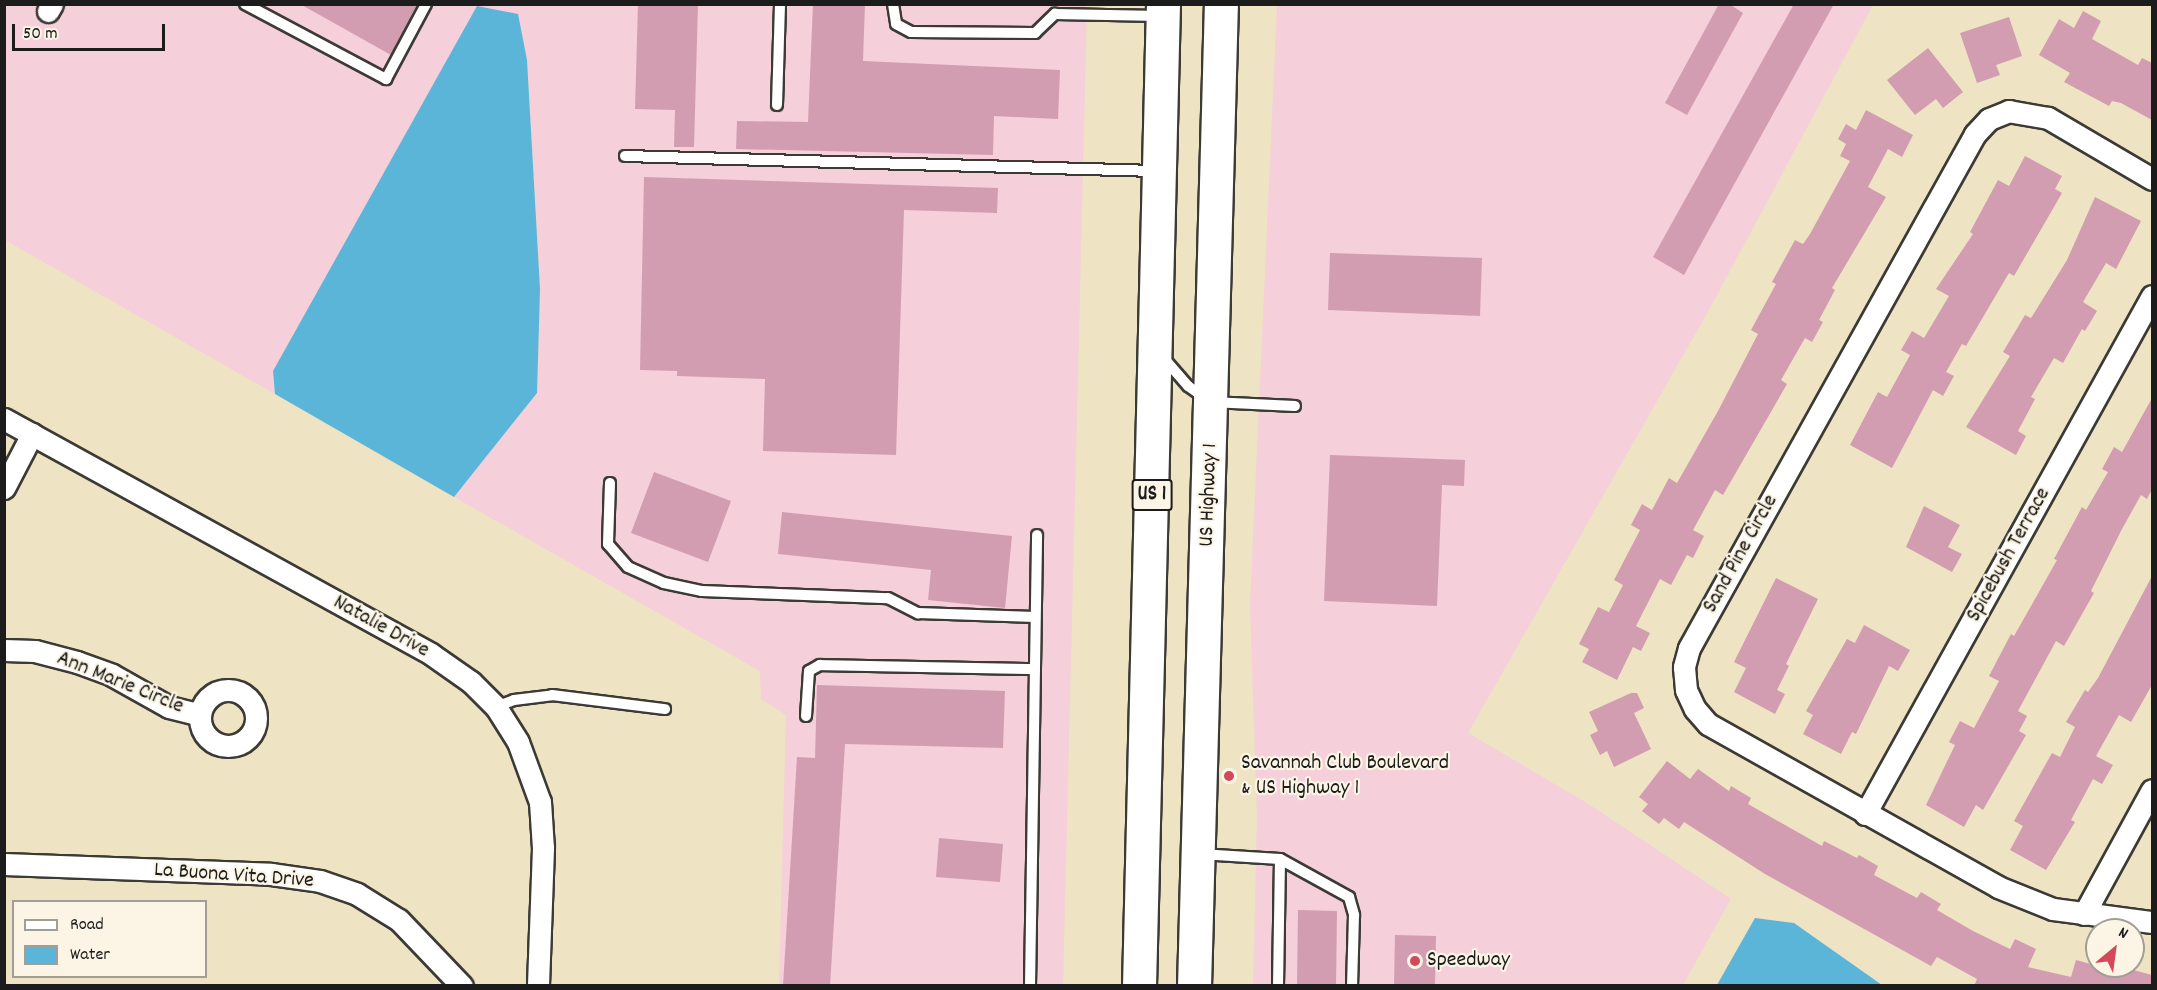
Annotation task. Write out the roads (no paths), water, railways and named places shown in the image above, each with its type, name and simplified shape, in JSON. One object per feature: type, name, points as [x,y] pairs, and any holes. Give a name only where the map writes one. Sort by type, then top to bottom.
[{"type":"main road","name":"US Highway 1","points":[[1194,986],[1200,854],[1221,4]]},
{"type":"main road","name":"US 1","points":[[1139,986],[1163,10]]},
{"type":"street","name":"Sand Pine Circle","points":[[2152,179],[2048,118],[2009,111],[1989,119],[1976,134],[1689,648],[1684,668],[1686,690],[1695,709],[1708,724],[1865,814],[2026,900],[2084,914],[2152,922]]},
{"type":"street","name":"Spicebush Terrace","points":[[1865,814],[2152,296]]},
{"type":"street","name":"Natalie Drive","points":[[4,419],[431,654],[471,682],[496,707],[518,742],[540,802],[543,848],[538,986]]},
{"type":"street","points":[[4,488],[32,434]]},
{"type":"street","name":"Ann Marie Circle","points":[[4,650],[34,651],[77,662],[112,675],[169,707],[200,715]]},
{"type":"street","points":[[2084,914],[2152,790]]},
{"type":"street","name":"La Buona Vita Drive","points":[[4,864],[271,873],[320,881],[357,894],[399,920],[462,986]]},
{"type":"lane","points":[[245,4],[386,79],[426,4]]},
{"type":"lane","points":[[777,105],[780,4]]},
{"type":"lane","points":[[893,4],[896,24],[911,32],[1035,33],[1062,9],[1163,10]]},
{"type":"lane","points":[[625,156],[1159,172]]},
{"type":"lane","points":[[1155,346],[1188,386],[1211,402],[1295,406]]},
{"type":"lane","points":[[610,483],[608,544],[628,567],[664,583],[702,591],[888,598],[918,613],[1035,617]]},
{"type":"lane","points":[[1030,986],[1037,535]]},
{"type":"lane","points":[[806,716],[809,671],[820,665],[1035,669]]},
{"type":"lane","points":[[496,707],[514,700],[552,695],[664,709]]},
{"type":"lane","points":[[1200,854],[1280,859],[1349,897],[1354,915],[1352,986]]},
{"type":"lane","points":[[1278,986],[1280,859]]},
{"type":"water","points":[[477,6],[518,14],[527,60],[540,289],[537,393],[454,497],[275,394],[273,371]]},
{"type":"water","points":[[1755,918],[1794,923],[1882,985],[1717,985]]},
{"type":"place","name":"Savannah Club Boulevard & US Highway 1","points":[[1229,776]]},
{"type":"place","name":"Speedway","points":[[1415,961]]}]
